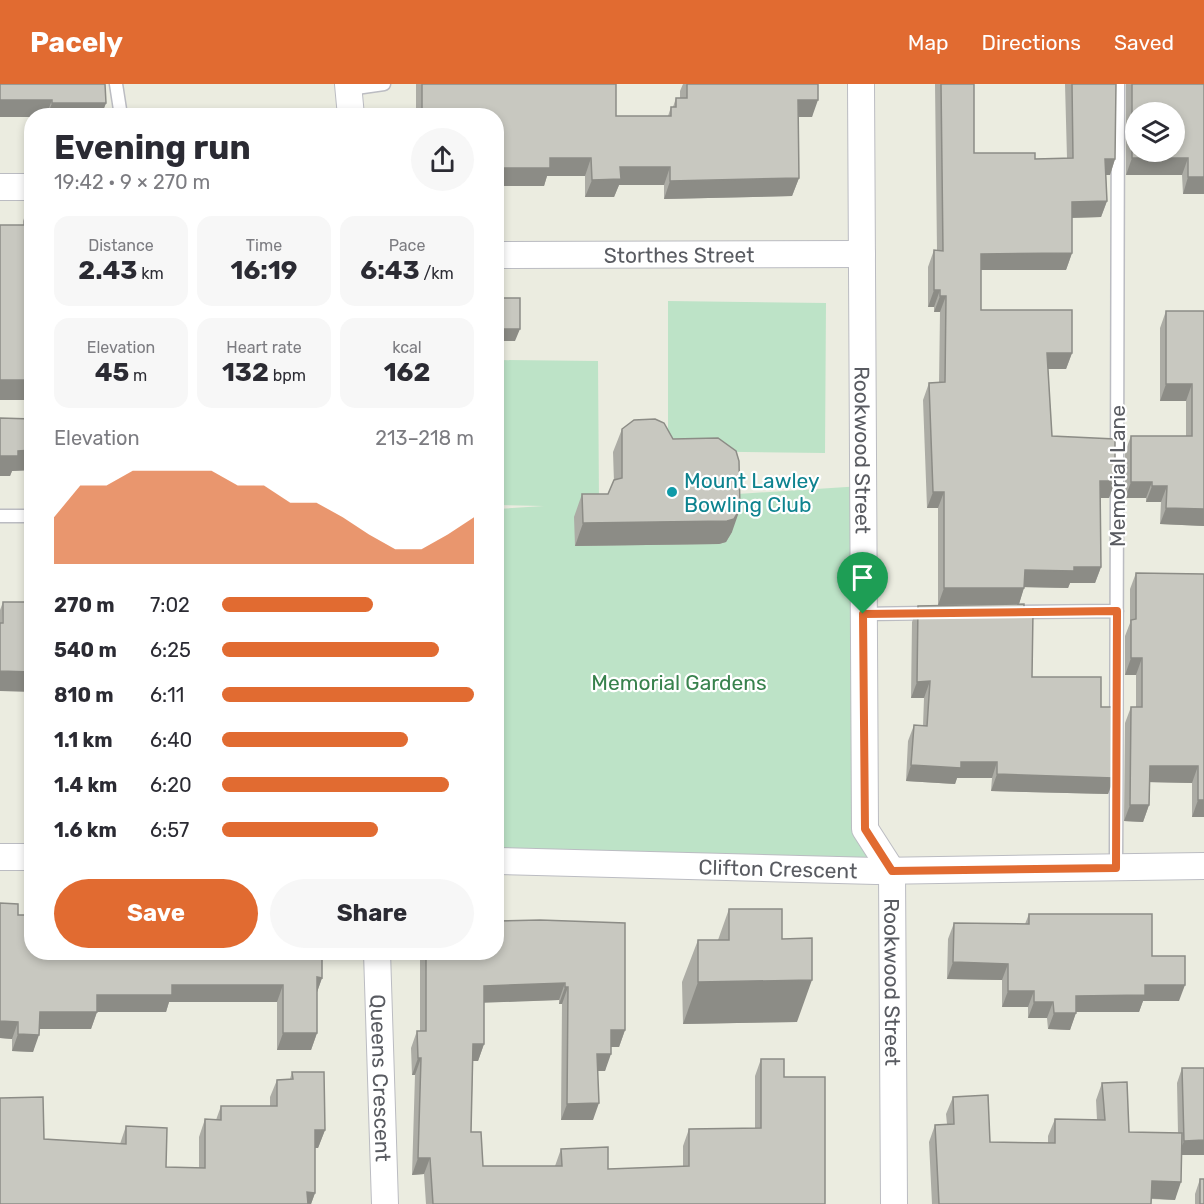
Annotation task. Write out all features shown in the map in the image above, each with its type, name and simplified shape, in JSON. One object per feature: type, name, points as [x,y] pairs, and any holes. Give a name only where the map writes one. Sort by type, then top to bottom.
[{"type":"street","name":"Rookwood Street","points":[[861,84],[865,829],[892,871],[894,1204]]},
{"type":"street","points":[[348,87],[350,108]]},
{"type":"street","points":[[0,187],[24,187]]},
{"type":"street","name":"Storthes Street","points":[[504,255],[862,254]]},
{"type":"street","points":[[0,856],[24,857]]},
{"type":"street","name":"Clifton Crescent","points":[[504,861],[892,871],[1204,866]]},
{"type":"street","name":"Queens Crescent","points":[[377,960],[385,1204]]},
{"type":"lane","points":[[116,84],[120,108]]},
{"type":"lane","points":[[348,87],[384,84]]},
{"type":"lane","name":"Memorial Lane","points":[[1116,868],[1118,84]]},
{"type":"lane","points":[[0,516],[24,516]]},
{"type":"lane","points":[[1002,612],[1117,611]]},
{"type":"lane","points":[[863,614],[944,613]]},
{"type":"green space","points":[[668,301],[826,303],[825,453],[668,451]]},
{"type":"green space","name":"Memorial Gardens","points":[[504,360],[598,361],[599,503],[862,486],[876,871],[504,862],[504,509],[544,506],[504,505]]},
{"type":"building","points":[[0,84],[105,84],[106,103],[0,100]]},
{"type":"building","points":[[422,84],[616,84],[616,116],[671,116],[671,107],[676,107],[676,98],[687,98],[687,84],[818,84],[818,100],[798,100],[799,178],[670,181],[670,167],[620,167],[621,179],[592,180],[591,158],[550,158],[550,168],[504,168],[504,108],[422,108]]},
{"type":"building","points":[[941,84],[974,84],[974,153],[1035,153],[1035,159],[1073,158],[1072,84],[1116,84],[1115,159],[1105,159],[1107,201],[1072,202],[1072,253],[981,254],[981,310],[1072,310],[1072,353],[1047,353],[1052,436],[1115,439],[1115,481],[1100,481],[1101,567],[1074,567],[1074,571],[1025,570],[1024,588],[944,588],[944,492],[933,492],[929,383],[945,382],[946,296],[940,296],[940,290],[934,290],[934,250],[943,251]]},
{"type":"building","points":[[1132,84],[1204,84],[1204,177],[1188,177],[1188,158],[1185,158],[1185,102],[1132,102]]},
{"type":"building","points":[[0,225],[24,225],[24,380],[0,380]]},
{"type":"building","points":[[504,298],[520,298],[520,329],[504,329]]},
{"type":"building","points":[[1166,311],[1204,311],[1204,509],[1166,508],[1167,486],[1152,486],[1152,482],[1131,482],[1131,436],[1192,436],[1192,384],[1166,384]]},
{"type":"building","points":[[0,418],[24,419],[24,451],[18,451],[18,456],[0,456]]},
{"type":"building","name":"Mount Lawley Bowling Club","points":[[655,419],[664,423],[673,439],[718,438],[736,451],[739,461],[740,509],[734,519],[727,521],[583,523],[582,494],[608,494],[614,480],[622,478],[622,429],[634,420]]},
{"type":"building","points":[[1136,573],[1204,574],[1204,800],[1198,800],[1198,766],[1150,766],[1149,805],[1130,805],[1131,707],[1142,707],[1142,658],[1131,658],[1131,620],[1136,619]]},
{"type":"building","points":[[3,602],[24,602],[24,672],[0,671],[0,623],[3,623]]},
{"type":"building","points":[[1024,604],[1024,612],[1033,612],[1032,677],[1101,677],[1101,707],[1114,707],[1114,778],[997,774],[997,762],[961,762],[961,768],[911,765],[914,725],[927,726],[930,681],[917,682],[918,606]]},
{"type":"building","points":[[0,903],[18,904],[18,915],[24,915],[24,960],[322,960],[322,978],[317,977],[317,1033],[283,1033],[283,985],[172,985],[172,995],[97,995],[97,1012],[40,1012],[39,1035],[18,1034],[18,1022],[0,1021]]},
{"type":"building","points":[[729,909],[782,909],[782,939],[812,938],[812,980],[698,982],[698,940],[729,940]]},
{"type":"building","points":[[1029,914],[1152,914],[1152,956],[1185,956],[1185,985],[1145,985],[1145,995],[1076,996],[1076,1013],[1054,1013],[1053,1002],[1034,1002],[1034,991],[1008,991],[1008,964],[953,962],[954,923],[1029,924]]},
{"type":"building","points":[[504,921],[625,923],[625,1030],[611,1030],[611,1054],[597,1054],[599,1103],[567,1104],[568,987],[565,987],[565,983],[484,986],[484,1044],[473,1044],[471,1132],[481,1132],[483,1166],[562,1166],[561,1149],[608,1147],[608,1169],[689,1166],[689,1129],[761,1128],[761,1059],[784,1059],[784,1077],[825,1077],[825,1204],[433,1204],[430,1158],[418,1158],[421,1058],[418,1058],[417,1031],[426,1031],[426,960],[504,960]]},
{"type":"building","points":[[1182,1068],[1204,1068],[1204,1140],[1184,1141]]},
{"type":"building","points":[[292,1072],[324,1072],[325,1130],[315,1130],[315,1193],[307,1192],[308,1204],[0,1204],[0,1098],[43,1097],[44,1139],[126,1144],[126,1126],[167,1128],[166,1167],[205,1168],[205,1119],[221,1120],[221,1106],[277,1106],[277,1080],[293,1079]]},
{"type":"building","points":[[1127,1082],[1129,1132],[1182,1133],[1181,1182],[1152,1181],[1151,1204],[939,1204],[935,1125],[954,1124],[953,1097],[988,1095],[990,1142],[1055,1143],[1055,1119],[1105,1120],[1102,1083]]},
{"type":"building","points":[[1200,1179],[1204,1179],[1204,1204],[1200,1204]]},
{"type":"place","name":"Mount Lawley Bowling Club","points":[[672,492]]},
{"type":"route","points":[[1117,611],[1116,868],[892,871],[865,829],[863,614],[1117,611]]}]
